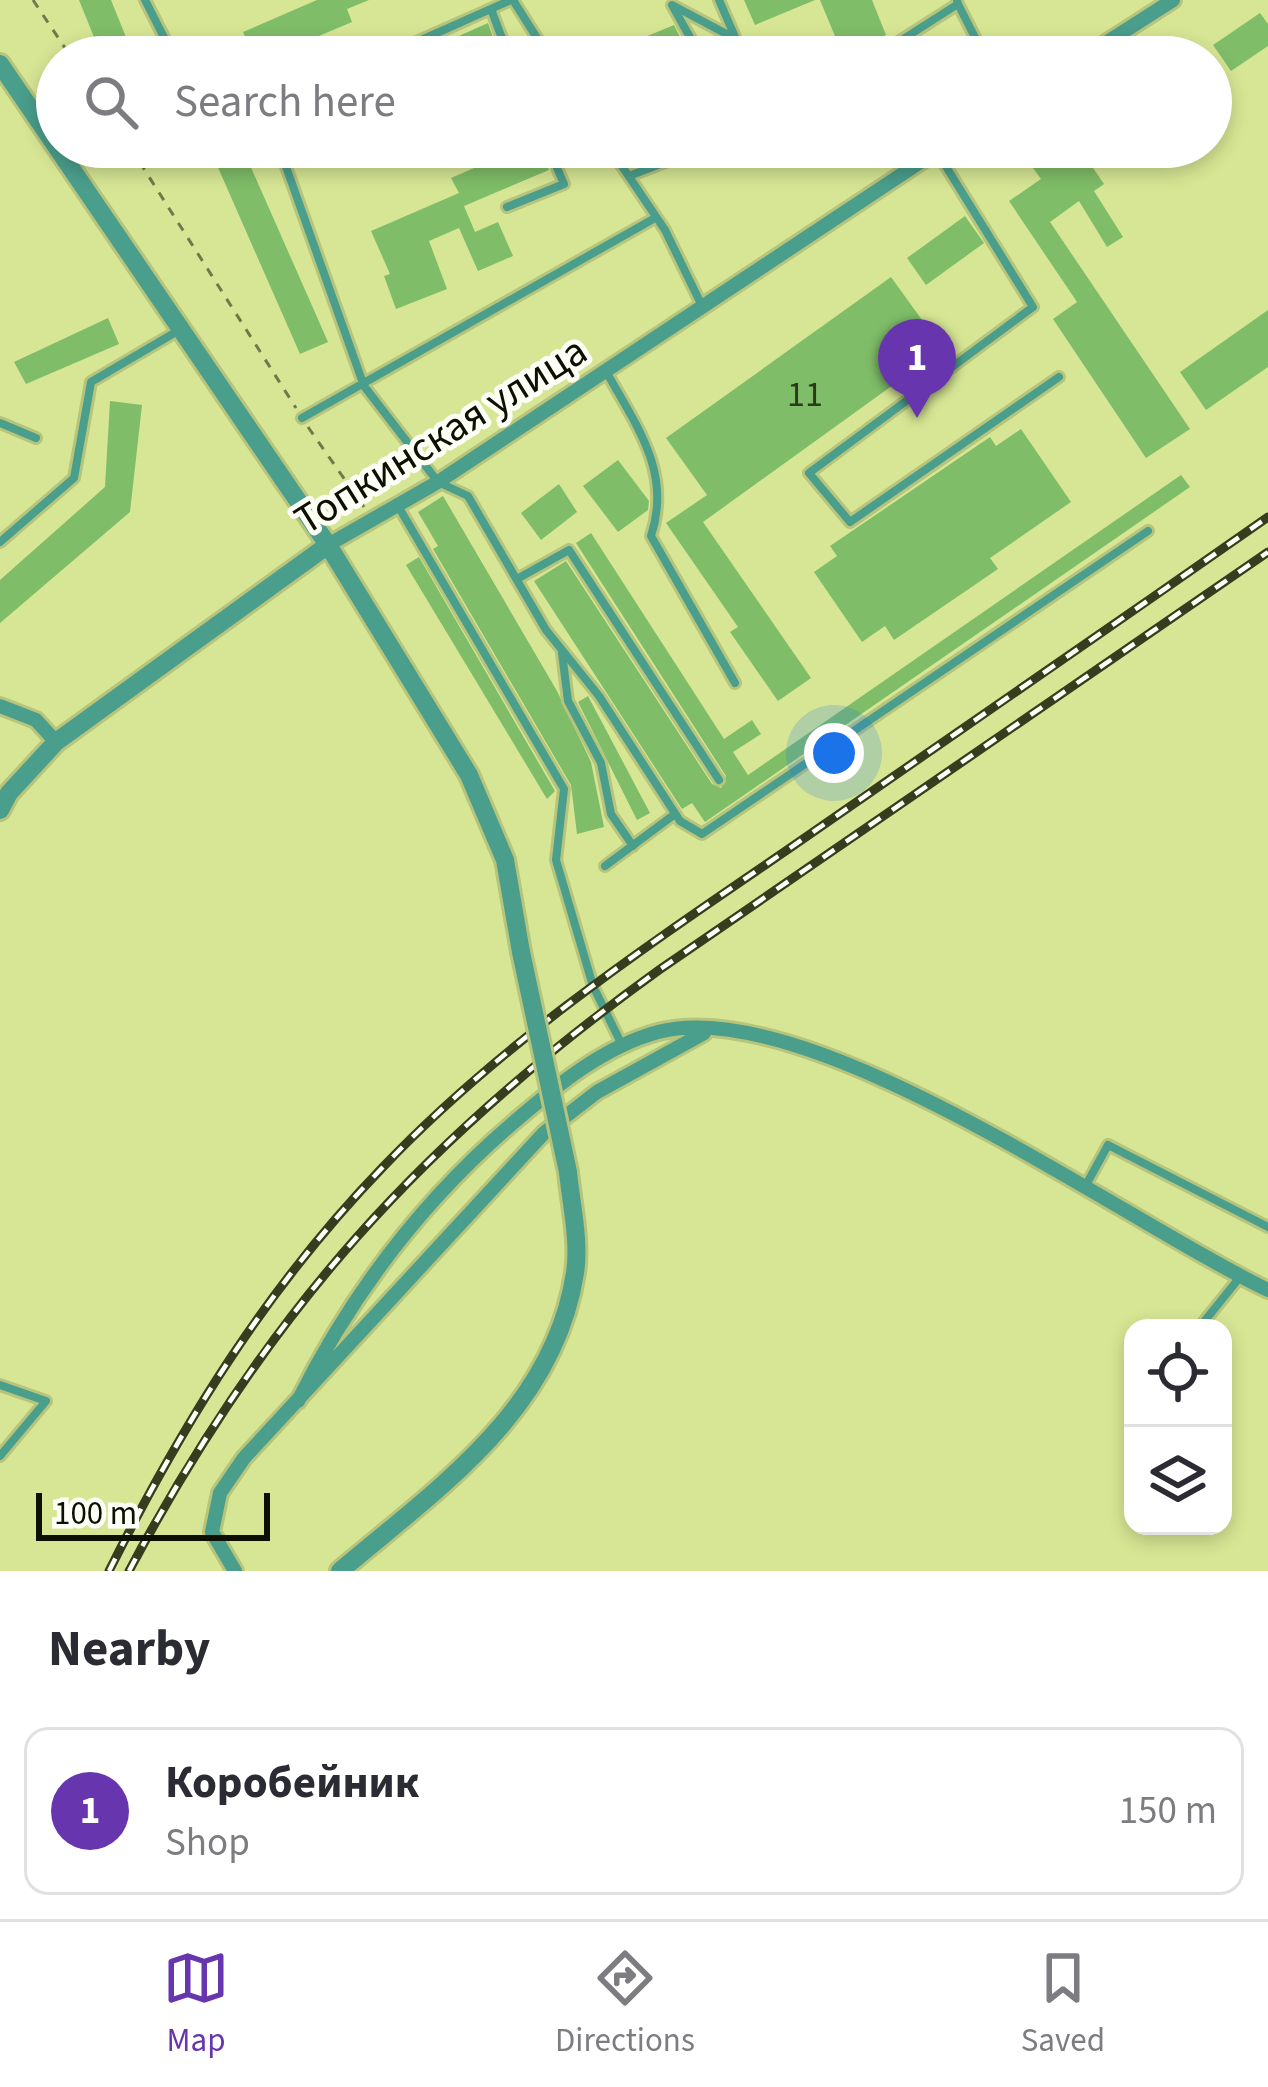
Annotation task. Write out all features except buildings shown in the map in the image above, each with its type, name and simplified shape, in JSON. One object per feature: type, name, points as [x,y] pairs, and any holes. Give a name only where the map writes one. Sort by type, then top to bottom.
[{"type":"street","points":[[1116,36],[1172,0]]},
{"type":"street","points":[[0,64],[36,116]]},
{"type":"street","points":[[72,168],[328,544],[469,775],[505,860],[568,1172],[576,1270],[560,1334],[528,1394],[477,1456],[340,1571]]},
{"type":"street","name":"Топкинская улица","points":[[0,810],[9,793],[56,742],[328,544],[438,482],[912,168]]},
{"type":"street","points":[[0,706],[36,720],[56,742]]},
{"type":"street","points":[[235,1571],[212,1532],[220,1493],[244,1458],[544,1133],[597,1092],[709,1030]]},
{"type":"street","points":[[298,1401],[339,1320],[472,1158],[551,1090],[623,1047],[661,1032],[709,1030],[823,1051],[1086,1185],[1268,1290]]},
{"type":"lane","points":[[145,0],[163,36]]},
{"type":"lane","points":[[430,36],[512,0],[535,36]]},
{"type":"lane","points":[[719,0],[735,36]]},
{"type":"lane","points":[[906,36],[957,2],[974,36]]},
{"type":"lane","points":[[689,36],[671,5],[730,36]]},
{"type":"lane","points":[[491,9],[501,36]]},
{"type":"lane","points":[[286,168],[364,386],[438,482],[468,496],[562,651],[676,814],[702,834],[1148,532]]},
{"type":"lane","points":[[507,207],[564,184],[557,168]]},
{"type":"lane","points":[[623,168],[704,309]]},
{"type":"lane","points":[[628,176],[649,168]]},
{"type":"lane","points":[[951,168],[1033,307],[809,473],[850,522],[1059,377]]},
{"type":"lane","points":[[302,418],[655,218]]},
{"type":"lane","points":[[0,542],[74,478],[91,382],[182,329]]},
{"type":"lane","points":[[607,373],[656,460],[659,511],[651,536],[735,682]]},
{"type":"lane","points":[[0,423],[36,438]]},
{"type":"lane","points":[[398,505],[564,790],[556,860],[565,900],[593,986],[623,1047]]},
{"type":"lane","points":[[517,579],[568,550],[719,780]]},
{"type":"lane","points":[[562,651],[568,700],[601,764],[611,814],[633,846]]},
{"type":"lane","points":[[605,866],[676,814]]},
{"type":"lane","points":[[1086,1185],[1108,1145],[1268,1227]]},
{"type":"lane","points":[[1205,1319],[1240,1277]]},
{"type":"lane","points":[[0,1384],[46,1401],[0,1456]]},
{"type":"path","points":[[34,0],[57,36]]},
{"type":"path","points":[[143,168],[302,418],[373,518]]},
{"type":"railway","points":[[109,1571],[230,1358],[341,1213],[429,1121],[527,1037],[630,959],[1268,517]]},
{"type":"railway","points":[[129,1571],[237,1392],[295,1312],[356,1238],[495,1100],[659,970],[1268,552]]},
{"type":"place","name":"Коробейник","points":[[917,418]]}]
